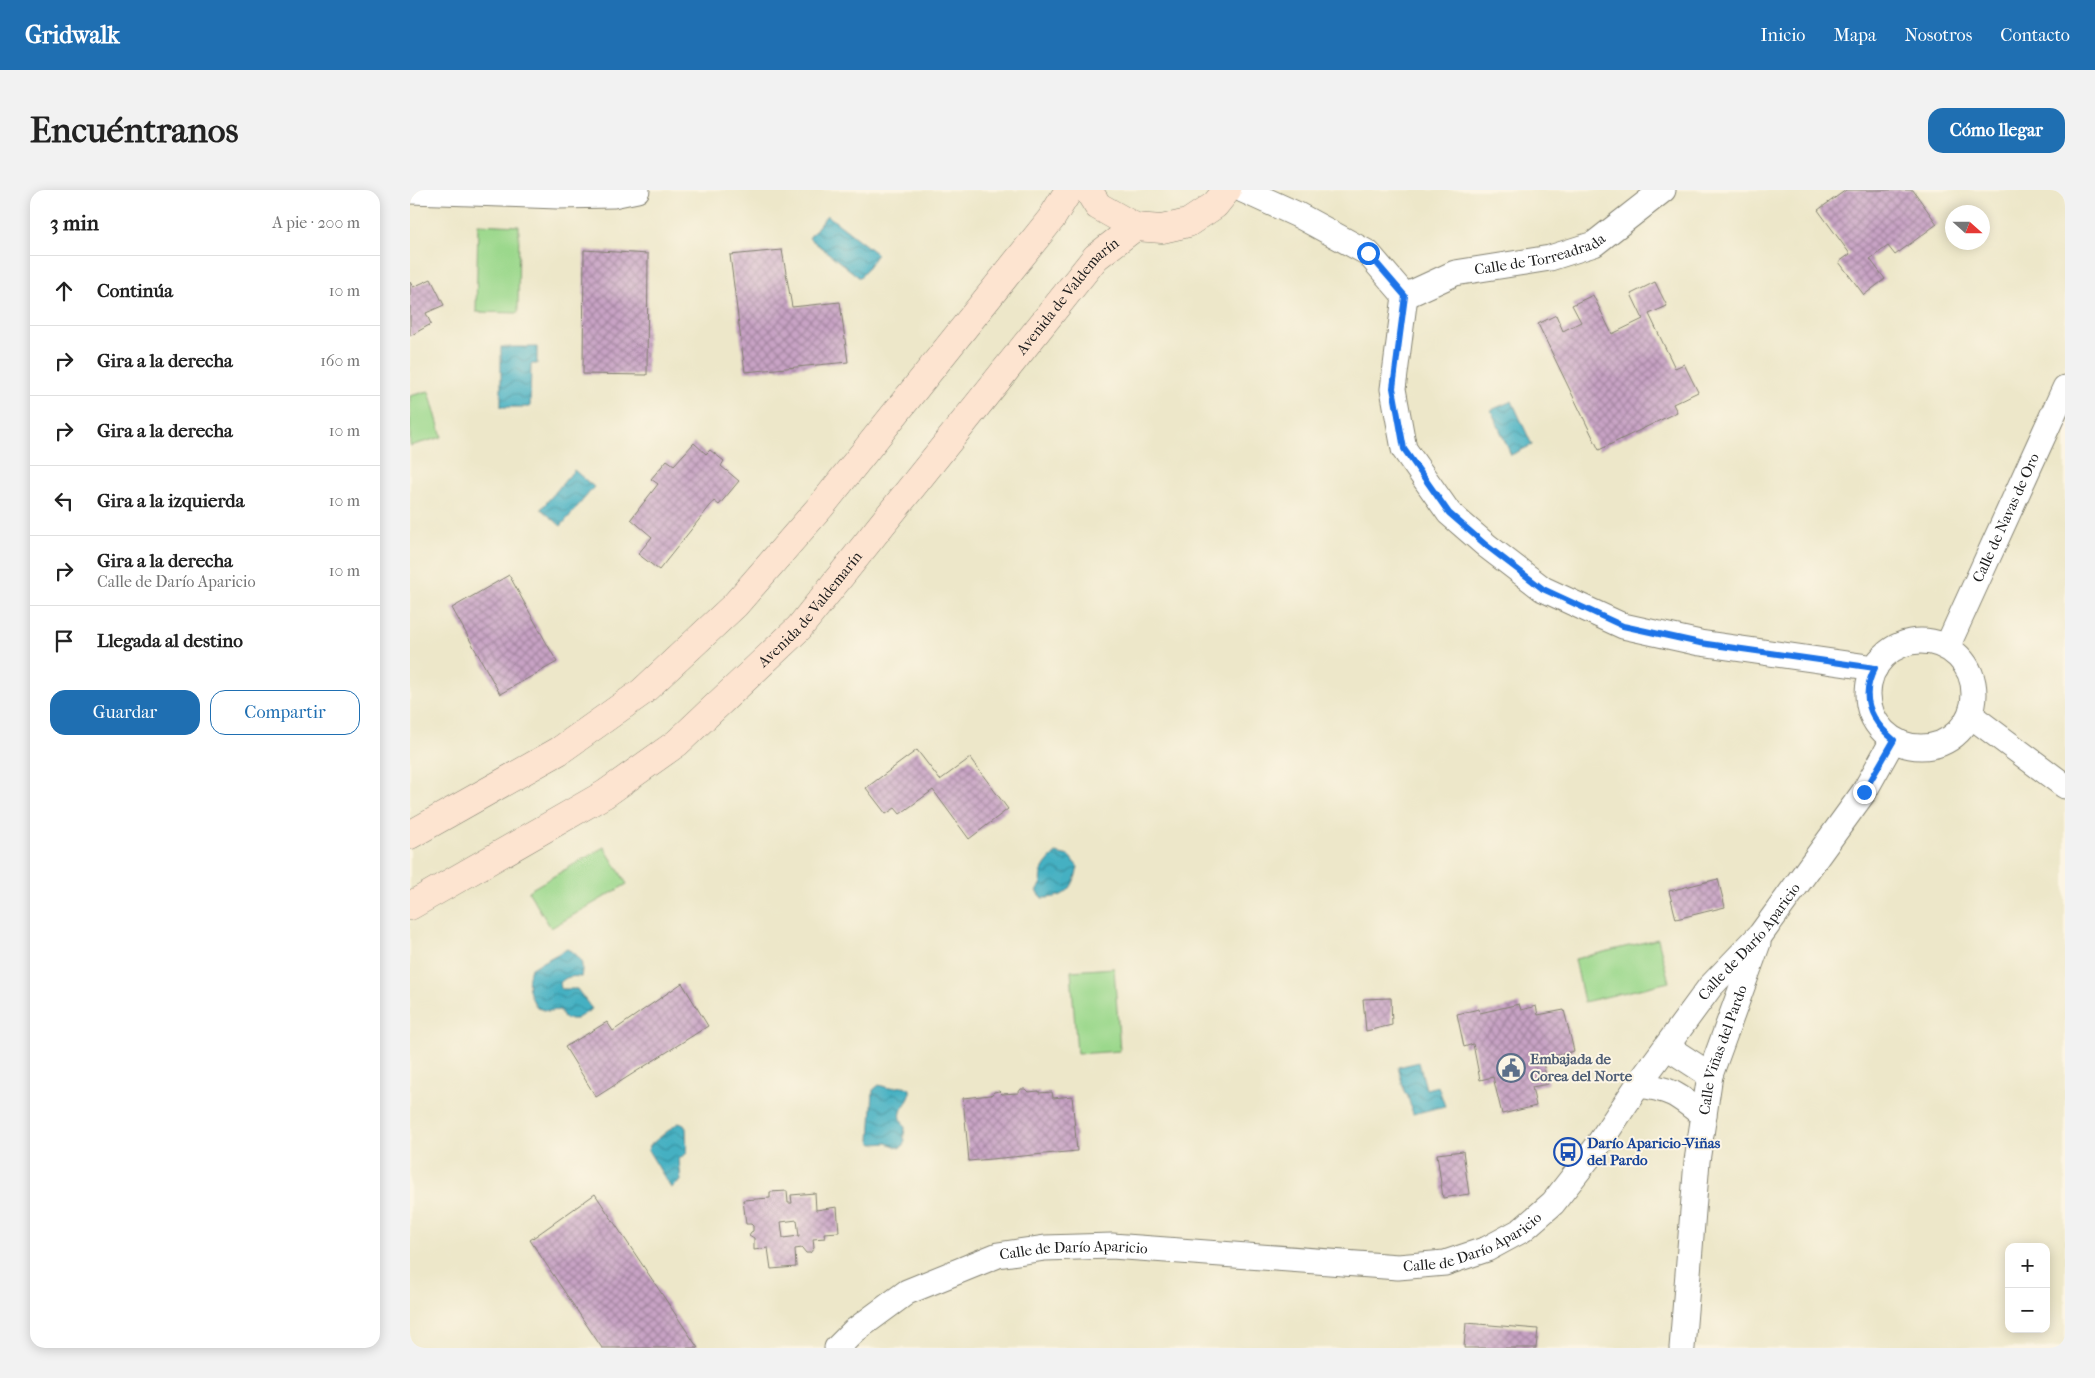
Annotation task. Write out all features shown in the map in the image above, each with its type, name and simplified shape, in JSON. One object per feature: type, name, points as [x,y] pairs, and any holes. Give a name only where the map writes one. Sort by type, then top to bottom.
[{"type":"street","points":[[410,191],[558,196],[613,195],[637,190]]},
{"type":"street","points":[[410,835],[559,751],[642,692],[735,605],[822,505],[1052,220],[1068,190]]},
{"type":"street","points":[[1088,190],[1098,206],[1135,227],[1162,229],[1188,223],[1215,206],[1227,190]]},
{"type":"street","points":[[1243,190],[1298,215],[1368,253],[1405,296],[1393,388],[1404,449],[1449,513],[1487,546],[1543,589],[1623,626],[1700,643],[1875,668]]},
{"type":"street","name":"Calle de Torreadrada","points":[[1405,296],[1455,273],[1550,258],[1594,244],[1663,190]]},
{"type":"street","name":"Avenida de Valdemarín","points":[[410,906],[613,788],[676,743],[792,635],[1096,257],[1135,227]]},
{"type":"street","name":"Calle de Navas de Oro","points":[[1947,647],[2065,388]]},
{"type":"street","points":[[1911,641],[1930,641],[1947,647],[1959,656],[1971,676],[1974,700],[1970,715],[1961,730],[1946,742],[1928,747],[1911,747],[1894,740],[1880,728],[1870,712],[1867,694],[1875,668],[1880,660],[1894,648],[1911,641]]},
{"type":"street","points":[[1970,715],[2065,786]]},
{"type":"street","name":"Calle de Darío Aparicio","points":[[837,1348],[854,1331],[907,1292],[998,1255],[1044,1248],[1112,1246],[1398,1267],[1445,1263],[1486,1249],[1522,1230],[1553,1203],[1596,1148],[1638,1085],[1710,987],[1761,934],[1864,792],[1894,740]]},
{"type":"street","name":"Calle Viñas del Pardo","points":[[1682,1348],[1697,1161],[1710,1075],[1761,934]]},
{"type":"street","points":[[1667,1047],[1710,1075]]},
{"type":"street","points":[[1638,1085],[1663,1088],[1680,1096],[1704,1116]]},
{"type":"green space","points":[[478,224],[519,226],[518,313],[476,312]]},
{"type":"green space","points":[[429,391],[442,437],[410,446],[410,396]]},
{"type":"green space","points":[[604,847],[627,884],[551,928],[528,891]]},
{"type":"green space","points":[[1658,939],[1669,982],[1584,1002],[1575,959]]},
{"type":"green space","points":[[1114,968],[1120,1051],[1077,1054],[1071,971]]},
{"type":"water","points":[[827,215],[877,254],[860,278],[809,238]]},
{"type":"water","points":[[501,347],[537,347],[537,364],[531,364],[530,407],[501,407]]},
{"type":"water","points":[[1512,401],[1532,445],[1511,455],[1491,410]]},
{"type":"water","points":[[574,470],[594,487],[561,526],[541,509]]},
{"type":"water","points":[[1056,853],[1069,856],[1078,867],[1074,882],[1063,894],[1042,898],[1036,891],[1041,885],[1042,871],[1046,863]]},
{"type":"water","points":[[567,949],[576,954],[582,963],[582,972],[581,977],[569,977],[562,981],[560,983],[561,989],[577,989],[592,1009],[576,1019],[565,1019],[560,1010],[548,1011],[537,1008],[529,988],[531,968]]},
{"type":"water","points":[[1419,1062],[1426,1089],[1438,1086],[1445,1106],[1413,1114],[1407,1094],[1405,1094],[1398,1067]]},
{"type":"water","points":[[879,1085],[889,1088],[904,1086],[910,1089],[909,1097],[901,1114],[905,1128],[905,1140],[900,1148],[887,1143],[873,1144],[870,1141],[873,1090]]},
{"type":"water","points":[[678,1123],[683,1124],[686,1128],[687,1153],[679,1159],[681,1181],[671,1188],[648,1150],[650,1145]]},
{"type":"building","points":[[1846,190],[1913,190],[1937,224],[1895,255],[1888,246],[1870,259],[1885,279],[1864,295],[1839,262],[1850,254],[1818,210]]},
{"type":"building","points":[[584,250],[648,254],[647,375],[583,374]]},
{"type":"building","points":[[782,250],[792,307],[840,302],[848,362],[745,372],[730,255]]},
{"type":"building","points":[[431,279],[444,305],[426,313],[431,324],[410,336],[410,282],[413,287]]},
{"type":"building","points":[[1655,282],[1667,306],[1649,314],[1675,368],[1684,364],[1698,392],[1673,404],[1677,412],[1599,450],[1538,324],[1556,315],[1563,331],[1581,322],[1572,305],[1593,295],[1612,334],[1643,319],[1631,294]]},
{"type":"building","points":[[694,443],[706,454],[710,450],[724,461],[721,466],[739,481],[719,505],[714,501],[659,570],[638,554],[652,537],[631,519],[658,484],[651,479],[667,460],[674,465]]},
{"type":"building","points":[[509,575],[557,662],[500,694],[452,608]]},
{"type":"building","points":[[917,750],[940,780],[970,758],[1008,809],[969,839],[933,790],[900,814],[895,808],[886,814],[866,788]]},
{"type":"building","points":[[1718,879],[1725,907],[1676,919],[1669,891]]},
{"type":"building","points":[[682,983],[708,1026],[596,1097],[565,1047],[607,1022],[613,1031]]},
{"type":"building","points":[[1391,998],[1392,1025],[1366,1031],[1363,999]]},
{"type":"building","name":"Embajada de Corea del Norte","points":[[1519,1004],[1521,1010],[1536,1006],[1538,1015],[1564,1010],[1574,1051],[1542,1059],[1548,1084],[1532,1087],[1536,1106],[1502,1114],[1493,1077],[1480,1080],[1473,1044],[1464,1047],[1457,1014],[1479,1009],[1480,1013]]},
{"type":"building","points":[[1021,1089],[1025,1089],[1028,1092],[1052,1092],[1053,1098],[1072,1096],[1077,1151],[969,1161],[963,1098],[991,1095],[999,1091],[1002,1094],[1018,1093]]},
{"type":"building","points":[[1463,1151],[1469,1194],[1443,1198],[1437,1154]]},
{"type":"building","points":[[787,1191],[788,1203],[792,1203],[791,1195],[815,1193],[816,1210],[837,1207],[839,1232],[824,1233],[825,1238],[813,1239],[814,1248],[810,1253],[806,1253],[802,1248],[795,1249],[796,1267],[771,1269],[768,1248],[754,1250],[754,1238],[749,1235],[753,1231],[753,1226],[746,1224],[743,1200],[770,1198],[770,1192]],"holes":[[[797,1220],[799,1236],[783,1238],[781,1222]]]},
{"type":"building","points":[[595,1194],[698,1348],[602,1348],[530,1240]]},
{"type":"building","points":[[1466,1323],[1538,1329],[1536,1348],[1464,1348]]},
{"type":"place","name":"Embajada de Corea del Norte","points":[[1511,1068]]},
{"type":"place","name":"Darío Aparicio-Viñas del Pardo","points":[[1568,1152]]},
{"type":"route","points":[[1368,253],[1405,296],[1393,388],[1404,449],[1449,513],[1487,546],[1543,589],[1623,626],[1700,643],[1875,668],[1867,694],[1870,712],[1880,728],[1894,740],[1864,792]]}]
